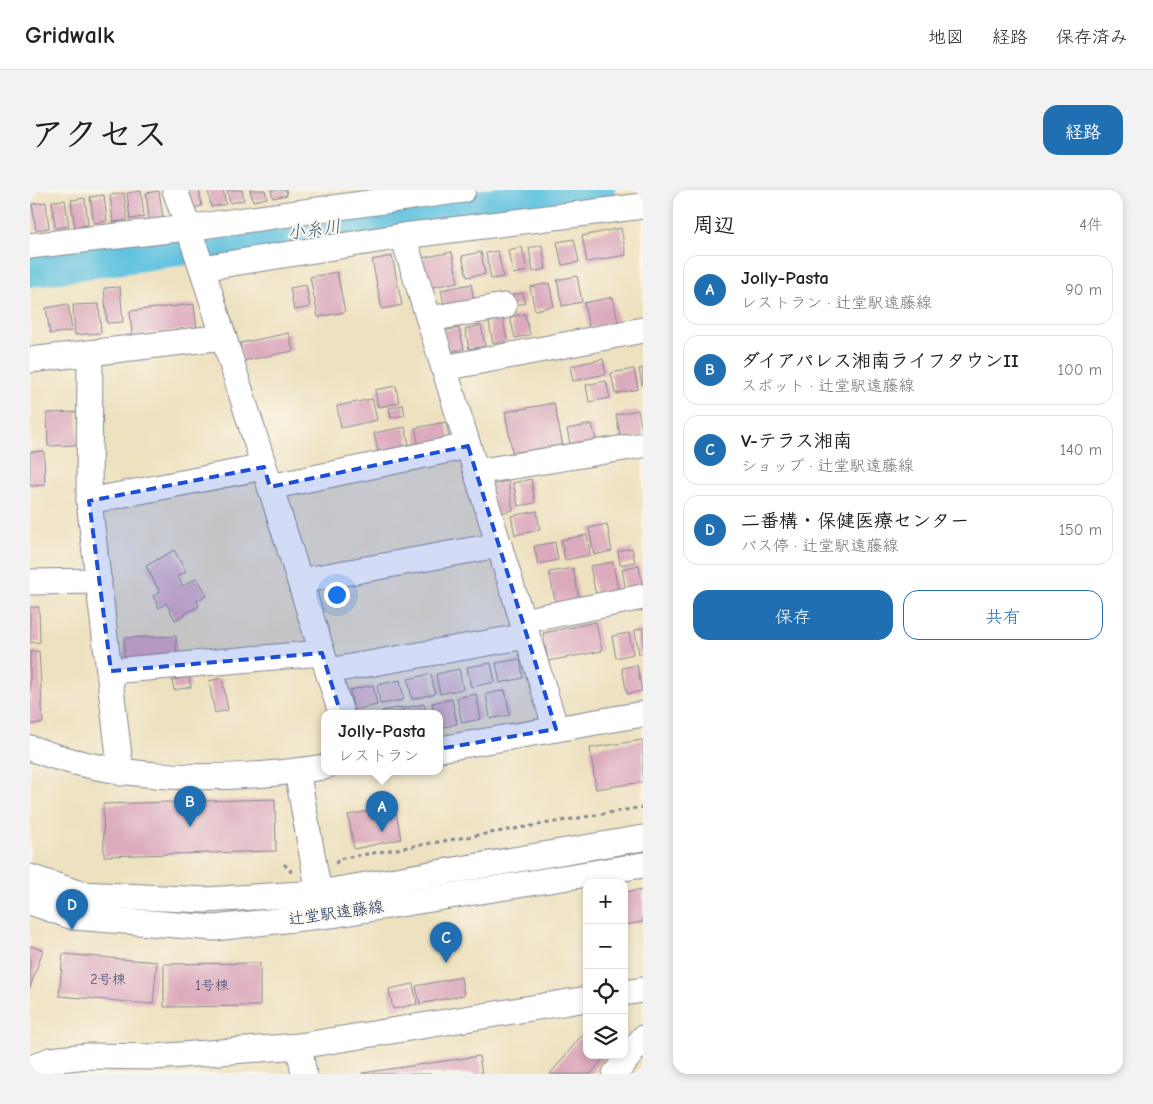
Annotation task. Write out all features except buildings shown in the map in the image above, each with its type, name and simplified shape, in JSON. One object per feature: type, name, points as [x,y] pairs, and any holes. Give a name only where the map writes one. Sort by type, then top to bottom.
[{"type":"street","points":[[175,190],[224,337],[340,710]]},
{"type":"street","points":[[30,246],[187,228],[436,192],[463,190]]},
{"type":"street","points":[[436,192],[448,231]]},
{"type":"street","points":[[202,268],[403,236],[643,206]]},
{"type":"street","points":[[403,236],[556,729]]},
{"type":"street","points":[[429,319],[504,306]]},
{"type":"street","points":[[444,368],[643,330]]},
{"type":"street","points":[[30,360],[224,337]]},
{"type":"street","points":[[90,353],[89,501],[111,671],[121,773]]},
{"type":"street","points":[[476,472],[643,445]]},
{"type":"street","points":[[89,501],[267,477],[468,446]]},
{"type":"street","points":[[300,581],[499,545]]},
{"type":"street","points":[[30,582],[99,581]]},
{"type":"street","points":[[111,671],[325,662],[524,628],[643,597]]},
{"type":"street","points":[[443,748],[643,714]]},
{"type":"street","points":[[30,748],[121,773],[218,778],[321,768]]},
{"type":"street","points":[[297,772],[318,893]]},
{"type":"street","name":"辻堂駅遠藤線","points":[[30,878],[81,894],[205,900],[318,893],[643,838]]},
{"type":"street","name":"辻堂駅遠藤線","points":[[30,902],[73,917],[216,928],[338,914],[643,865]]},
{"type":"street","points":[[628,992],[643,990]]},
{"type":"street","points":[[30,1070],[50,1060],[87,1056],[155,1057],[299,1046],[583,1000]]},
{"type":"street","points":[[616,1074],[643,1038]]},
{"type":"street","points":[[299,1046],[304,1074]]},
{"type":"path","points":[[340,867],[336,865],[338,858],[643,808]]},
{"type":"highlighted area","points":[[468,446],[556,729],[356,763],[322,653],[111,671],[89,501],[264,467],[270,487]]},
{"type":"waterway","name":"小糸川","points":[[30,270],[598,190]]},
{"type":"place","name":"ダイアパレス湘南ライフタウンII","points":[[190,827]]},
{"type":"place","name":"Jolly-Pasta","points":[[382,832]]},
{"type":"place","name":"二番構・保健医療センター","points":[[72,930]]},
{"type":"place","name":"V-テラス湘南","points":[[446,963]]}]
